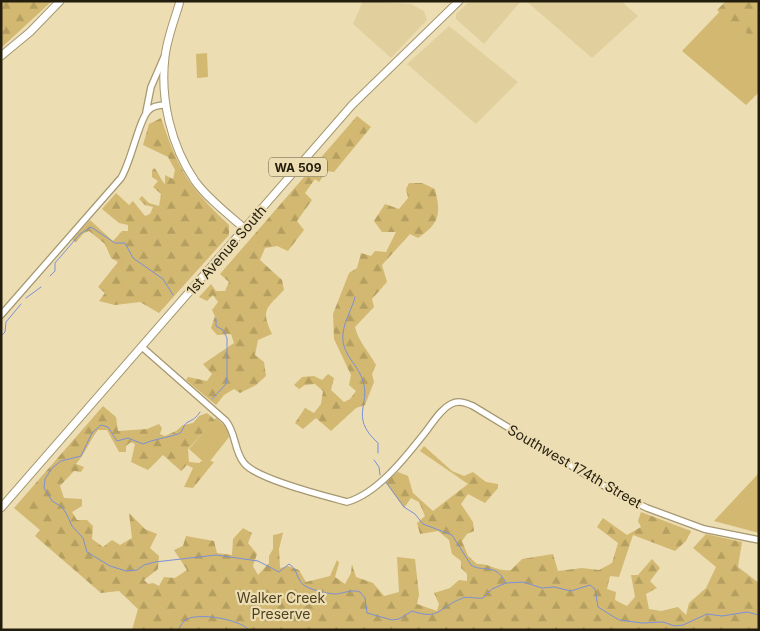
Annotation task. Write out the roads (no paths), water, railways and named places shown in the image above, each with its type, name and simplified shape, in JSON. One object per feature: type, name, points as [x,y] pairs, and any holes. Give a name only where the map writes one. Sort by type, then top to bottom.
[{"type":"main road","points":[[1,56],[60,1]]},
{"type":"main road","points":[[180,1],[165,55],[164,83],[166,105],[178,148],[196,182],[245,229]]},
{"type":"main road","name":"1st Avenue South","points":[[1,508],[352,105],[459,1]]},
{"type":"street","points":[[1,315],[121,178],[132,155],[146,113],[154,78],[165,55]]},
{"type":"street","points":[[146,113],[152,107],[166,105]]},
{"type":"street","name":"Southwest 174th Street","points":[[142,347],[226,421],[235,440],[240,458],[246,466],[255,472],[348,502],[366,493],[392,471],[442,412],[453,403],[466,402],[616,493],[647,508],[704,529],[759,540]]},
{"type":"waterway","points":[[50,276],[55,271],[55,263],[80,234],[91,227],[115,243],[125,243],[133,258],[163,279],[173,295]]},
{"type":"waterway","points":[[26,298],[41,287]]},
{"type":"waterway","points":[[355,297],[345,324],[343,340],[346,352],[361,376],[364,385],[365,394],[362,417],[364,425],[378,443],[378,453]]},
{"type":"waterway","points":[[1,336],[5,332],[6,322],[21,304]]},
{"type":"waterway","points":[[212,399],[226,384],[227,379],[227,338],[223,330],[216,326],[216,319]]},
{"type":"waterway","points":[[200,412],[195,418],[186,423],[180,433],[143,444],[128,438],[117,441],[108,427],[101,425],[92,433],[81,456],[61,461],[52,468],[45,479],[44,488],[52,501],[62,507],[72,526],[83,538],[87,552],[110,566],[126,571],[137,570],[144,565],[155,562],[216,555],[258,561],[279,572],[289,564],[305,586],[333,594],[351,591],[360,592],[365,598],[367,613],[392,620],[399,619],[412,611],[421,614],[434,614],[463,598],[483,598],[492,589],[506,583],[523,582],[542,588],[554,587],[571,591],[590,585],[595,589],[598,607],[619,620],[642,623],[663,622],[675,626],[683,625],[707,614],[722,616],[747,612],[759,615]]},
{"type":"waterway","points":[[374,460],[379,467],[380,475]]},
{"type":"waterway","points":[[386,482],[404,507],[415,514],[423,524],[452,535],[471,565],[498,572],[506,583]]},
{"type":"waterway","points":[[178,630],[185,620],[199,617],[228,620],[249,630]]},
{"type":"park label","name":"Walker Creek Preserve","points":[[281,606]]}]
